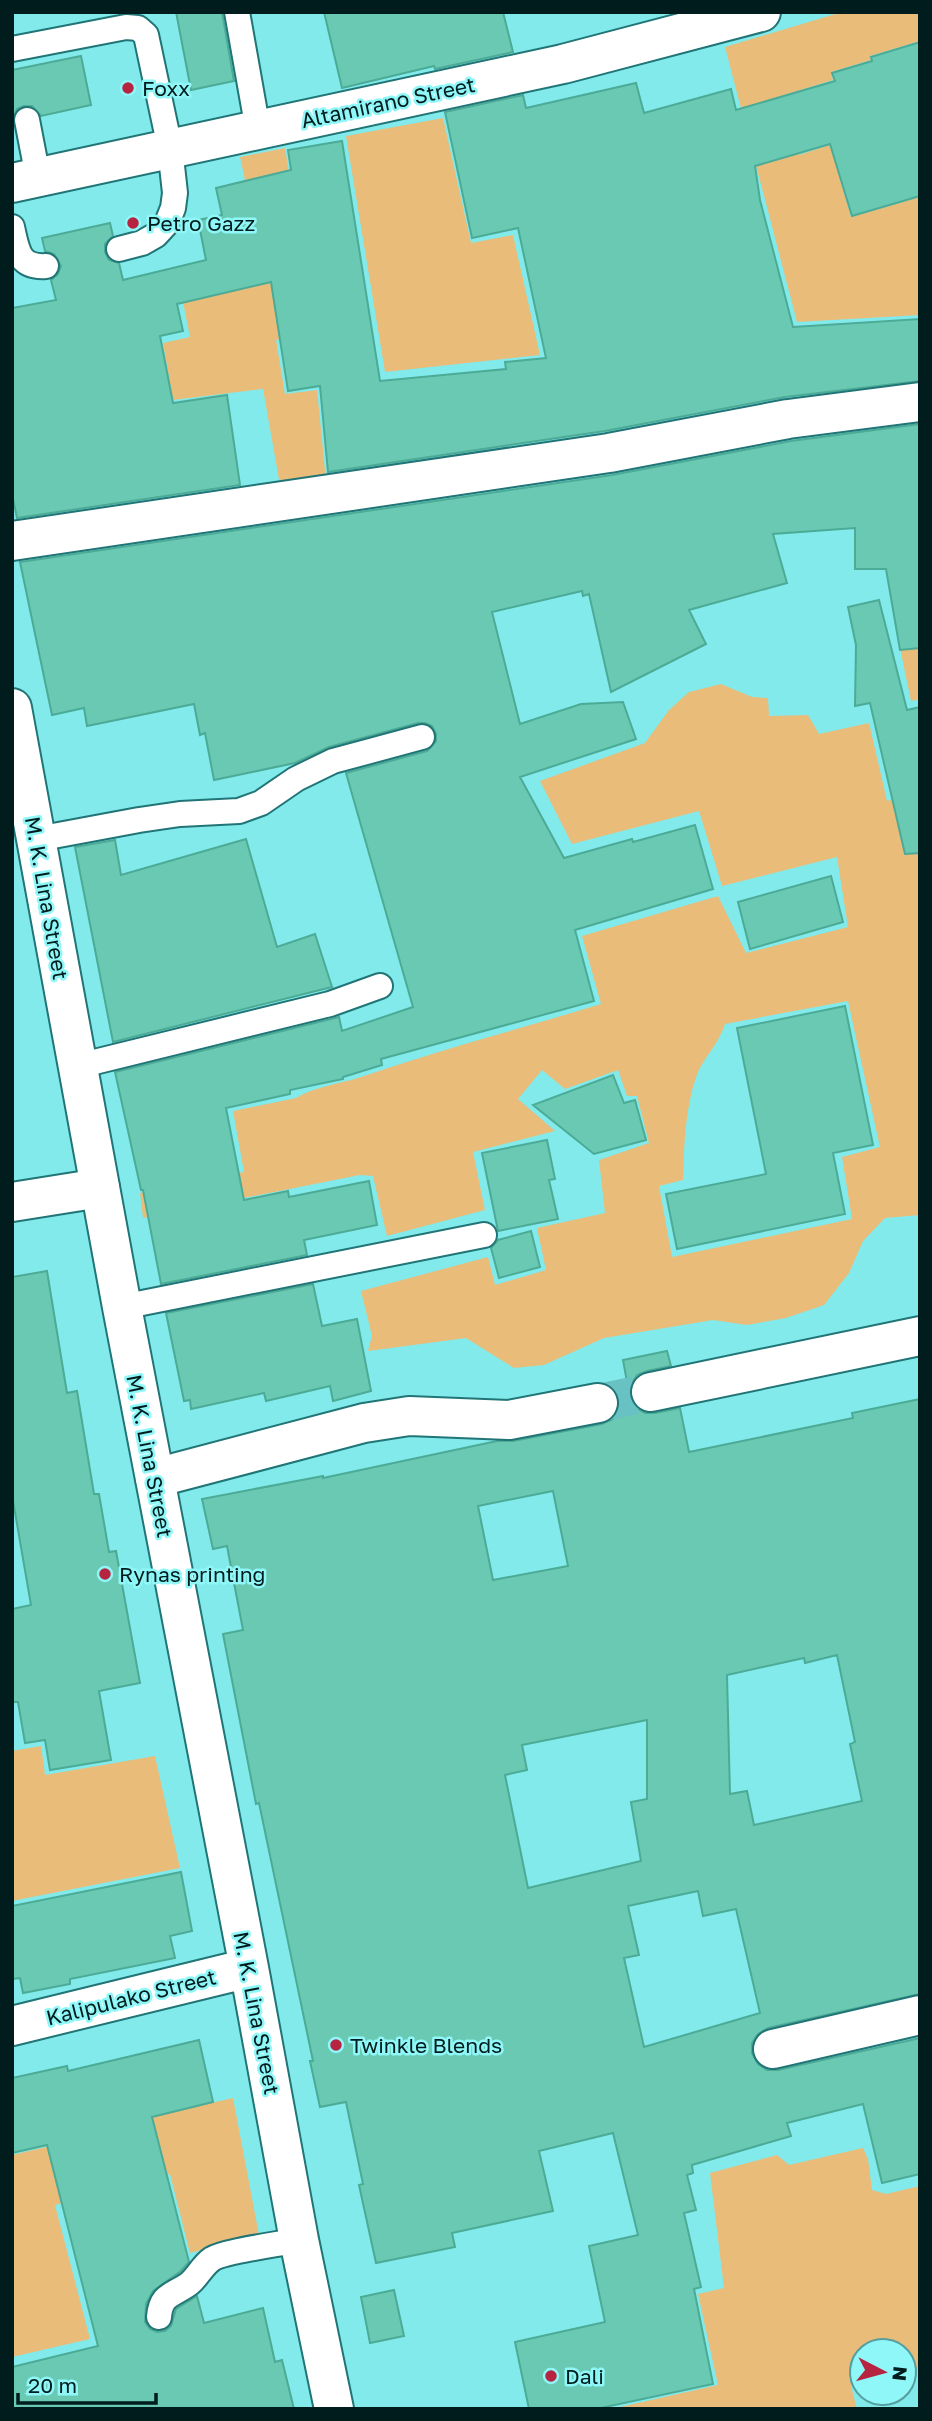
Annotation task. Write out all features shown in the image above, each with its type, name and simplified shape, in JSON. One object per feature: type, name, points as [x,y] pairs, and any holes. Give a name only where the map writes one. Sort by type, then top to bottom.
[{"type":"main road","name":"Altamirano Street","points":[[25,180],[563,64],[691,23],[761,12]]},
{"type":"main road","points":[[12,541],[609,453],[788,419],[920,402]]},
{"type":"main road","name":"M. K. Lina Street","points":[[12,708],[122,1307],[299,2240],[334,2409]]},
{"type":"main road","points":[[12,1202],[100,1188]]},
{"type":"main road","points":[[651,1392],[920,1336]]},
{"type":"main road","points":[[155,1478],[364,1423],[408,1416],[509,1420],[598,1403]]},
{"type":"main road","name":"Kalipulako Street","points":[[12,2026],[249,1968]]},
{"type":"main road","points":[[773,2049],[920,2015]]},
{"type":"lane","points":[[237,12],[258,130]]},
{"type":"lane","points":[[14,55],[126,27],[143,31],[148,40],[170,148],[175,193],[167,223],[156,235],[142,243],[119,249]]},
{"type":"lane","points":[[25,180],[27,120]]},
{"type":"lane","points":[[12,227],[22,258],[32,266],[46,266]]},
{"type":"lane","points":[[37,839],[180,814],[239,811],[261,803],[296,779],[333,761],[422,737]]},
{"type":"lane","points":[[78,1066],[330,1004],[380,986]]},
{"type":"lane","points":[[122,1307],[484,1235]]},
{"type":"lane","points":[[159,2317],[164,2298],[192,2282],[204,2266],[217,2257],[299,2240]]},
{"type":"shaded area","points":[[842,12],[918,12],[920,41],[870,56],[871,60],[831,72],[833,80],[781,96],[799,155],[836,143],[841,160],[835,162],[851,217],[920,197],[920,315],[797,322],[725,47]]},
{"type":"shaded area","points":[[443,118],[471,243],[513,235],[540,355],[385,372],[346,136]]},
{"type":"shaded area","points":[[285,148],[315,333],[276,340],[285,394],[317,390],[326,480],[280,485],[263,389],[173,400],[163,343],[190,337],[183,302],[267,283],[240,157]]},
{"type":"shaded area","points":[[920,639],[920,699],[911,701],[899,643]]},
{"type":"shaded area","points":[[721,684],[752,697],[768,698],[769,716],[808,715],[819,734],[869,723],[887,801],[920,792],[920,1215],[885,1218],[863,1241],[849,1273],[824,1305],[786,1318],[747,1325],[713,1320],[604,1338],[544,1365],[514,1368],[466,1338],[368,1351],[372,1336],[361,1291],[488,1257],[495,1285],[546,1270],[537,1228],[605,1213],[599,1160],[649,1143],[637,1096],[627,1096],[618,1070],[565,1089],[542,1070],[518,1099],[555,1131],[473,1152],[485,1210],[387,1236],[373,1176],[360,1175],[143,1218],[140,1193],[244,1172],[233,1111],[296,1098],[318,1088],[601,1004],[582,936],[718,896],[746,953],[848,927],[837,857],[722,886],[699,811],[572,844],[540,781],[645,743],[669,710],[689,692]],"holes":[[[848,1001],[880,1147],[842,1157],[852,1219],[672,1257],[659,1186],[683,1180],[686,1128],[692,1090],[699,1070],[725,1024]]]},
{"type":"shaded area","points":[[41,1746],[45,1775],[155,1756],[180,1868],[12,1901],[12,1751]]},
{"type":"shaded area","points":[[233,2098],[259,2235],[190,2253],[170,2174],[55,2205],[90,2339],[12,2357],[12,2155],[89,2137],[98,2129]]},
{"type":"shaded area","points":[[863,2148],[868,2159],[872,2190],[886,2194],[920,2186],[920,2368],[918,2337],[848,2337],[848,2407],[857,2409],[611,2409],[718,2385],[698,2294],[724,2288],[710,2173],[777,2155],[789,2165]]},
{"type":"building","points":[[176,12],[222,12],[234,81],[191,90]]},
{"type":"building","points":[[324,12],[503,12],[513,52],[435,69],[434,66],[342,88]]},
{"type":"building","points":[[920,42],[920,196],[852,216],[830,144],[755,166],[760,200],[793,327],[920,319],[920,381],[785,397],[605,431],[328,472],[320,386],[288,391],[271,282],[177,304],[183,331],[160,336],[173,403],[227,395],[240,485],[17,518],[12,494],[12,308],[56,300],[51,280],[58,274],[61,266],[54,254],[45,251],[42,238],[110,223],[113,236],[105,244],[105,252],[109,260],[119,263],[123,280],[206,260],[198,220],[222,215],[216,188],[291,170],[288,150],[342,141],[380,381],[506,369],[505,362],[546,358],[518,228],[472,238],[445,112],[523,95],[526,108],[636,83],[644,113],[731,89],[736,110],[835,81],[832,73],[872,61],[871,57]]},
{"type":"building","points":[[81,56],[91,105],[41,116],[32,106],[24,106],[17,109],[12,121],[12,70]]},
{"type":"building","points":[[920,424],[920,648],[900,650],[886,569],[855,569],[855,528],[773,534],[787,583],[689,610],[706,644],[611,692],[589,594],[583,596],[582,591],[492,612],[520,724],[581,704],[623,702],[636,739],[520,777],[564,858],[695,825],[713,889],[575,930],[594,1001],[381,1059],[382,1065],[343,1079],[226,1108],[244,1200],[288,1191],[289,1197],[369,1181],[377,1225],[304,1240],[307,1255],[161,1284],[143,1190],[115,1072],[339,1017],[342,1031],[413,1007],[346,773],[427,751],[436,741],[436,734],[432,726],[418,723],[329,747],[295,763],[214,780],[205,733],[200,735],[194,704],[87,726],[84,708],[52,715],[20,562],[612,475],[791,441]]},
{"type":"building","points":[[879,600],[907,710],[920,707],[920,853],[905,854],[870,703],[855,706],[856,645],[848,607]]},
{"type":"building","points":[[246,839],[277,947],[315,934],[332,987],[113,1042],[75,847],[115,840],[121,875]]},
{"type":"building","points":[[831,876],[843,922],[750,949],[738,902]]},
{"type":"building","points":[[845,1006],[873,1145],[833,1153],[845,1214],[677,1249],[666,1194],[766,1174],[737,1028]]},
{"type":"building","points":[[613,1075],[624,1103],[635,1100],[646,1140],[594,1154],[533,1105]]},
{"type":"building","points":[[547,1140],[555,1179],[549,1180],[558,1219],[498,1231],[482,1153]]},
{"type":"building","points":[[531,1231],[540,1267],[499,1278],[491,1248],[498,1240]]},
{"type":"building","points":[[47,1271],[67,1393],[77,1391],[94,1494],[99,1494],[109,1552],[116,1551],[140,1683],[99,1691],[111,1760],[50,1770],[45,1740],[25,1743],[18,1702],[12,1702],[12,1609],[31,1605],[12,1495],[12,1277]]},
{"type":"building","points":[[313,1284],[322,1326],[357,1319],[371,1391],[333,1401],[330,1386],[266,1401],[264,1393],[191,1409],[190,1400],[184,1401],[166,1313]]},
{"type":"building","points":[[667,1351],[671,1366],[637,1375],[631,1385],[630,1397],[635,1407],[645,1413],[680,1408],[689,1452],[853,1418],[852,1413],[920,1399],[920,1994],[768,2028],[758,2034],[752,2043],[752,2053],[758,2064],[767,2070],[778,2070],[920,2038],[920,2174],[882,2183],[863,2104],[787,2123],[791,2136],[692,2165],[693,2173],[687,2175],[696,2210],[684,2213],[701,2287],[694,2289],[713,2384],[596,2409],[529,2409],[515,2342],[605,2322],[589,2246],[638,2235],[613,2133],[539,2151],[553,2211],[452,2233],[455,2247],[376,2263],[359,2185],[363,2184],[346,2102],[320,2107],[310,2061],[313,2061],[259,1803],[256,1804],[223,1634],[243,1630],[227,1546],[213,1549],[202,1499],[323,1478],[497,1441],[513,1441],[602,1424],[613,1419],[619,1410],[619,1398],[610,1386],[627,1382],[623,1360]],"holes":[[[553,1491],[568,1566],[493,1580],[478,1506]],[[837,1655],[855,1742],[850,1744],[862,1801],[754,1825],[747,1791],[730,1794],[727,1675],[804,1658],[805,1663]],[[647,1720],[647,1799],[631,1802],[641,1861],[528,1888],[505,1775],[527,1770],[522,1745]],[[698,1891],[703,1916],[736,1909],[760,2013],[644,2047],[624,1958],[639,1955],[628,1906]]]},
{"type":"building","points":[[181,1872],[192,1931],[170,1936],[175,1958],[70,1979],[70,1984],[23,1993],[20,1978],[12,1979],[12,1906]]},
{"type":"building","points":[[199,2040],[213,2102],[152,2117],[189,2262],[153,2291],[146,2304],[145,2322],[150,2329],[165,2331],[171,2326],[176,2309],[197,2296],[204,2323],[263,2308],[275,2362],[282,2360],[294,2409],[12,2409],[12,2367],[98,2346],[47,2145],[12,2153],[12,2078],[67,2066],[68,2071]]},
{"type":"building","points":[[394,2290],[404,2336],[370,2343],[361,2297]]},
{"type":"tunnel","points":[[598,1403],[651,1392]]},
{"type":"place","name":"Foxx","points":[[128,88]]},
{"type":"place","name":"Petro Gazz","points":[[133,223]]},
{"type":"place","name":"Rynas printing","points":[[105,1574]]},
{"type":"place","name":"Twinkle Blends","points":[[336,2045]]},
{"type":"place","name":"Dali","points":[[551,2376]]}]
